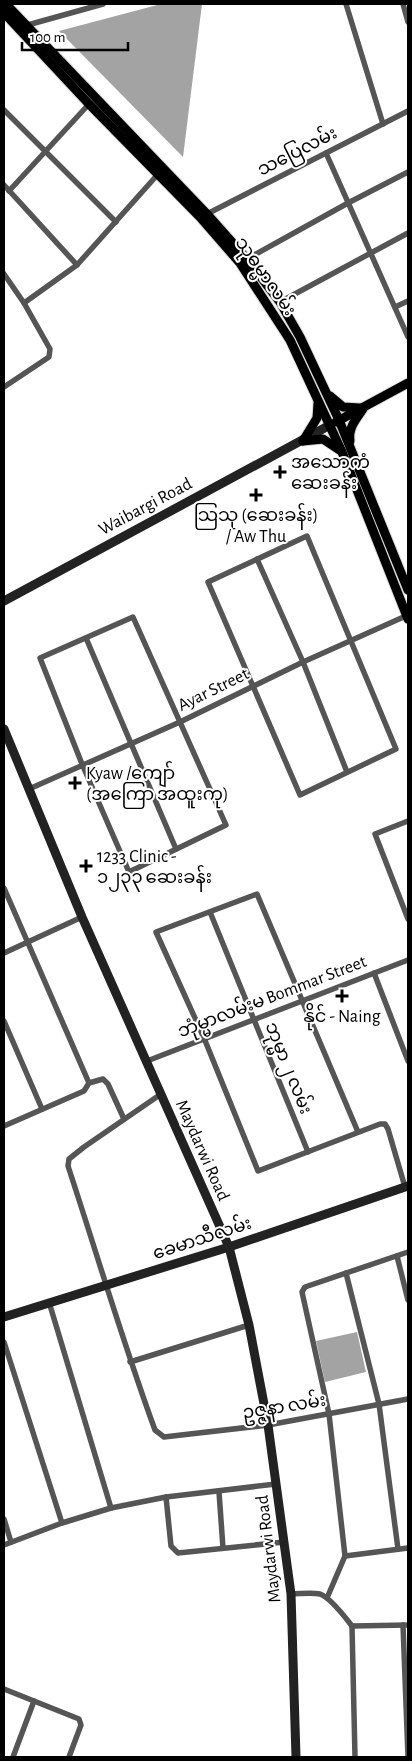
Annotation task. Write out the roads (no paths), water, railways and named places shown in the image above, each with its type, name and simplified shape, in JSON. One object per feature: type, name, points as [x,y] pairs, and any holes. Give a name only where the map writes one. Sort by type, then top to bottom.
[{"type":"main road","name":"သုဓမ္မာလမ်း","points":[[6,4],[23,27],[89,104],[161,171]]},
{"type":"main road","name":"သုဓမ္မာလမ်း","points":[[5,16],[23,27],[248,259],[280,302],[300,337],[339,420],[346,449],[408,617]]},
{"type":"main road","name":"သုဓမ္မာလမ်း","points":[[204,215],[240,263],[290,340],[330,425],[346,449],[408,590]]},
{"type":"main road","points":[[330,425],[408,384]]},
{"type":"main road","points":[[326,393],[343,408],[356,409],[365,406]]},
{"type":"main road","points":[[303,441],[317,418],[318,400]]},
{"type":"main road","points":[[303,441],[323,439],[346,449],[353,423],[365,406]]},
{"type":"street","points":[[23,27],[104,4]]},
{"type":"street","points":[[346,4],[383,124]]},
{"type":"street","points":[[403,4],[408,22]]},
{"type":"street","points":[[9,190],[89,104]]},
{"type":"street","points":[[4,110],[116,222]]},
{"type":"street","name":"သပြေလမ်း","points":[[204,215],[408,111]]},
{"type":"street","points":[[326,153],[408,336]]},
{"type":"street","points":[[24,304],[77,265],[161,171]]},
{"type":"street","points":[[248,259],[348,202],[408,172]]},
{"type":"street","points":[[4,185],[77,265]]},
{"type":"street","points":[[280,302],[408,233]]},
{"type":"street","points":[[4,274],[50,349],[49,357],[4,387]]},
{"type":"street","points":[[395,307],[408,300]]},
{"type":"street","name":"Waibargi Road","points":[[4,601],[330,425]]},
{"type":"street","points":[[307,536],[396,749],[300,795],[208,582],[257,559],[307,536]]},
{"type":"street","points":[[257,559],[303,662],[347,772]]},
{"type":"street","points":[[133,617],[226,825],[129,872],[82,764],[40,658],[86,638],[133,617]]},
{"type":"street","name":"Ayar Street","points":[[29,788],[180,722],[303,662],[408,617]]},
{"type":"street","points":[[86,638],[176,849]]},
{"type":"street","name":"Maydarwi Road","points":[[4,729],[82,918],[229,1247],[249,1326],[268,1425],[291,1594],[296,1757]]},
{"type":"street","points":[[408,822],[375,834],[408,919]]},
{"type":"street","points":[[4,888],[26,943],[89,1083]]},
{"type":"street","points":[[358,1132],[258,894],[156,932],[204,1038],[258,1171],[358,1132],[385,1124],[406,1187]]},
{"type":"street","name":"ဘုမ္မာ ၂ လမ်း","points":[[210,912],[308,1152]]},
{"type":"street","points":[[4,953],[82,918]]},
{"type":"street","name":"ဘုံမ္မာလမ်းမ Bommar Street","points":[[147,1061],[408,960]]},
{"type":"street","points":[[374,973],[408,1061]]},
{"type":"street","points":[[4,1021],[42,1109]]},
{"type":"street","points":[[4,1126],[84,1090],[89,1083],[103,1079],[124,1120]]},
{"type":"street","points":[[161,1094],[84,1147],[68,1163],[130,1362],[249,1326]]},
{"type":"street","name":"ခေမာသီလမ်း","points":[[4,1317],[229,1247],[406,1187]]},
{"type":"street","points":[[327,1598],[345,1556],[329,1414],[303,1289],[408,1252]]},
{"type":"street","points":[[397,1256],[408,1300]]},
{"type":"street","points":[[346,1273],[379,1404],[398,1549]]},
{"type":"street","points":[[49,1302],[110,1508]]},
{"type":"street","points":[[4,1342],[62,1523]]},
{"type":"street","name":"ဥဇ္ဇနာ လမ်း","points":[[130,1362],[155,1430],[164,1437],[268,1425],[408,1399]]},
{"type":"street","points":[[4,1545],[62,1523],[110,1508],[166,1497],[276,1484]]},
{"type":"street","points":[[219,1492],[223,1548]]},
{"type":"street","points":[[166,1497],[171,1546],[178,1553],[284,1542]]},
{"type":"street","points":[[4,1519],[11,1542]]},
{"type":"street","points":[[345,1556],[408,1548]]},
{"type":"street","points":[[291,1594],[320,1594],[327,1598],[352,1626],[355,1757]]},
{"type":"street","points":[[352,1626],[406,1625],[408,1757]]},
{"type":"street","points":[[4,1688],[79,1719],[81,1725],[69,1757]]},
{"type":"street","points":[[13,1757],[34,1701]]},
{"type":"place","name":"အသောကံ ဆေးခန်း","points":[[280,472]]},
{"type":"place","name":"သြသု (ဆေးခန်း) / Aw Thu","points":[[256,495]]},
{"type":"place","name":"Kyaw /ကျော် (အကြော အထူးကု)","points":[[75,783]]},
{"type":"place","name":"1233 Clinic - ၁၂၃၃ ဆေးခန်း","points":[[86,866]]},
{"type":"place","name":"နိုင် - Naing","points":[[342,996]]}]
